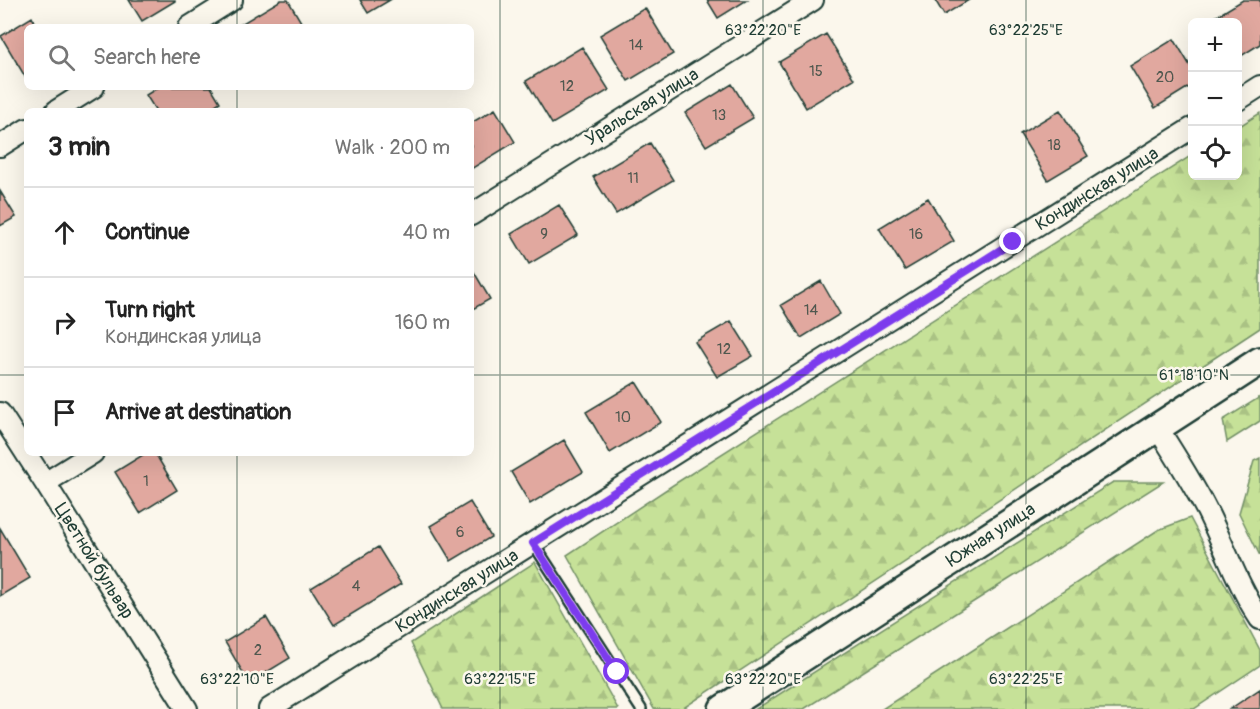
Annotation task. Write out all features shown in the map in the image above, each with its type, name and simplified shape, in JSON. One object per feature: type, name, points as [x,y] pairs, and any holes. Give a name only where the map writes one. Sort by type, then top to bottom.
[{"type":"street","points":[[194,24],[232,0]]},
{"type":"street","name":"Уральская улица","points":[[474,213],[813,0]]},
{"type":"street","points":[[1242,97],[1260,86]]},
{"type":"street","points":[[61,108],[89,90]]},
{"type":"street","points":[[0,146],[24,131]]},
{"type":"street","name":"Кондинская улица","points":[[269,709],[1188,131]]},
{"type":"street","name":"Южная улица","points":[[723,709],[1260,362]]},
{"type":"street","name":"Цветной бульвар","points":[[0,413],[24,450]]},
{"type":"street","points":[[1157,427],[1192,483],[1260,619]]},
{"type":"street","name":"Цветной бульвар","points":[[28,456],[187,709]]},
{"type":"street","points":[[45,483],[88,456]]},
{"type":"lane","points":[[533,543],[641,709]]},
{"type":"green space","points":[[1260,113],[1260,328],[682,709],[654,709],[567,555],[673,485],[1188,158],[1188,180],[1242,180],[1242,124]]},
{"type":"green space","points":[[1260,397],[1260,421],[1227,442],[1223,420]]},
{"type":"green space","points":[[1260,458],[1260,556],[1239,513],[1254,461]]},
{"type":"green space","points":[[1113,482],[1163,482],[804,709],[756,709]]},
{"type":"green space","points":[[1190,518],[1260,650],[1260,665],[1194,709],[882,709],[1158,530]]},
{"type":"green space","points":[[535,562],[618,709],[443,709],[411,643]]},
{"type":"building","points":[[129,0],[175,0],[175,1],[142,21]]},
{"type":"building","points":[[281,0],[288,0],[302,24],[241,24]]},
{"type":"building","points":[[360,0],[390,0],[368,13]]},
{"type":"building","points":[[707,0],[747,0],[718,18]]},
{"type":"building","points":[[935,0],[969,0],[944,15]]},
{"type":"building","points":[[1243,0],[1260,0],[1260,44],[1242,55],[1242,18],[1214,18]]},
{"type":"building","points":[[645,8],[673,54],[628,81],[600,35]]},
{"type":"building","points":[[32,17],[36,24],[24,24],[24,75],[1,36]]},
{"type":"building","points":[[826,34],[854,79],[806,108],[779,62]]},
{"type":"building","points":[[1174,39],[1188,62],[1188,87],[1155,108],[1130,66]]},
{"type":"building","points":[[582,47],[609,90],[552,124],[526,81]]},
{"type":"building","points":[[732,84],[753,118],[706,146],[685,113]]},
{"type":"building","points":[[154,90],[213,90],[220,102],[211,108],[154,108],[146,95]]},
{"type":"building","points":[[495,109],[515,142],[474,167],[474,121]]},
{"type":"building","points":[[1060,110],[1088,156],[1048,180],[1020,134]]},
{"type":"building","points":[[650,143],[673,180],[616,214],[593,177]]},
{"type":"building","points":[[0,191],[16,217],[0,226]]},
{"type":"building","points":[[928,198],[954,241],[905,270],[879,228]]},
{"type":"building","points":[[559,205],[578,235],[529,264],[511,234]]},
{"type":"building","points":[[474,272],[490,299],[474,308]]},
{"type":"building","points":[[821,281],[840,314],[801,338],[781,305]]},
{"type":"building","points":[[731,321],[753,356],[717,377],[695,342]]},
{"type":"building","points":[[636,382],[661,422],[610,453],[586,412]]},
{"type":"building","points":[[564,440],[583,472],[530,504],[511,472]]},
{"type":"building","points":[[141,456],[157,456],[177,490],[140,513],[115,472]]},
{"type":"building","points":[[470,502],[491,537],[451,561],[430,526]]},
{"type":"building","points":[[0,528],[30,578],[0,596]]},
{"type":"building","points":[[378,547],[401,584],[334,625],[311,588]]},
{"type":"building","points":[[266,617],[290,658],[249,683],[225,642]]},
{"type":"building","points":[[1260,689],[1260,709],[1230,709]]},
{"type":"route","points":[[617,672],[533,543],[1013,242]]}]
